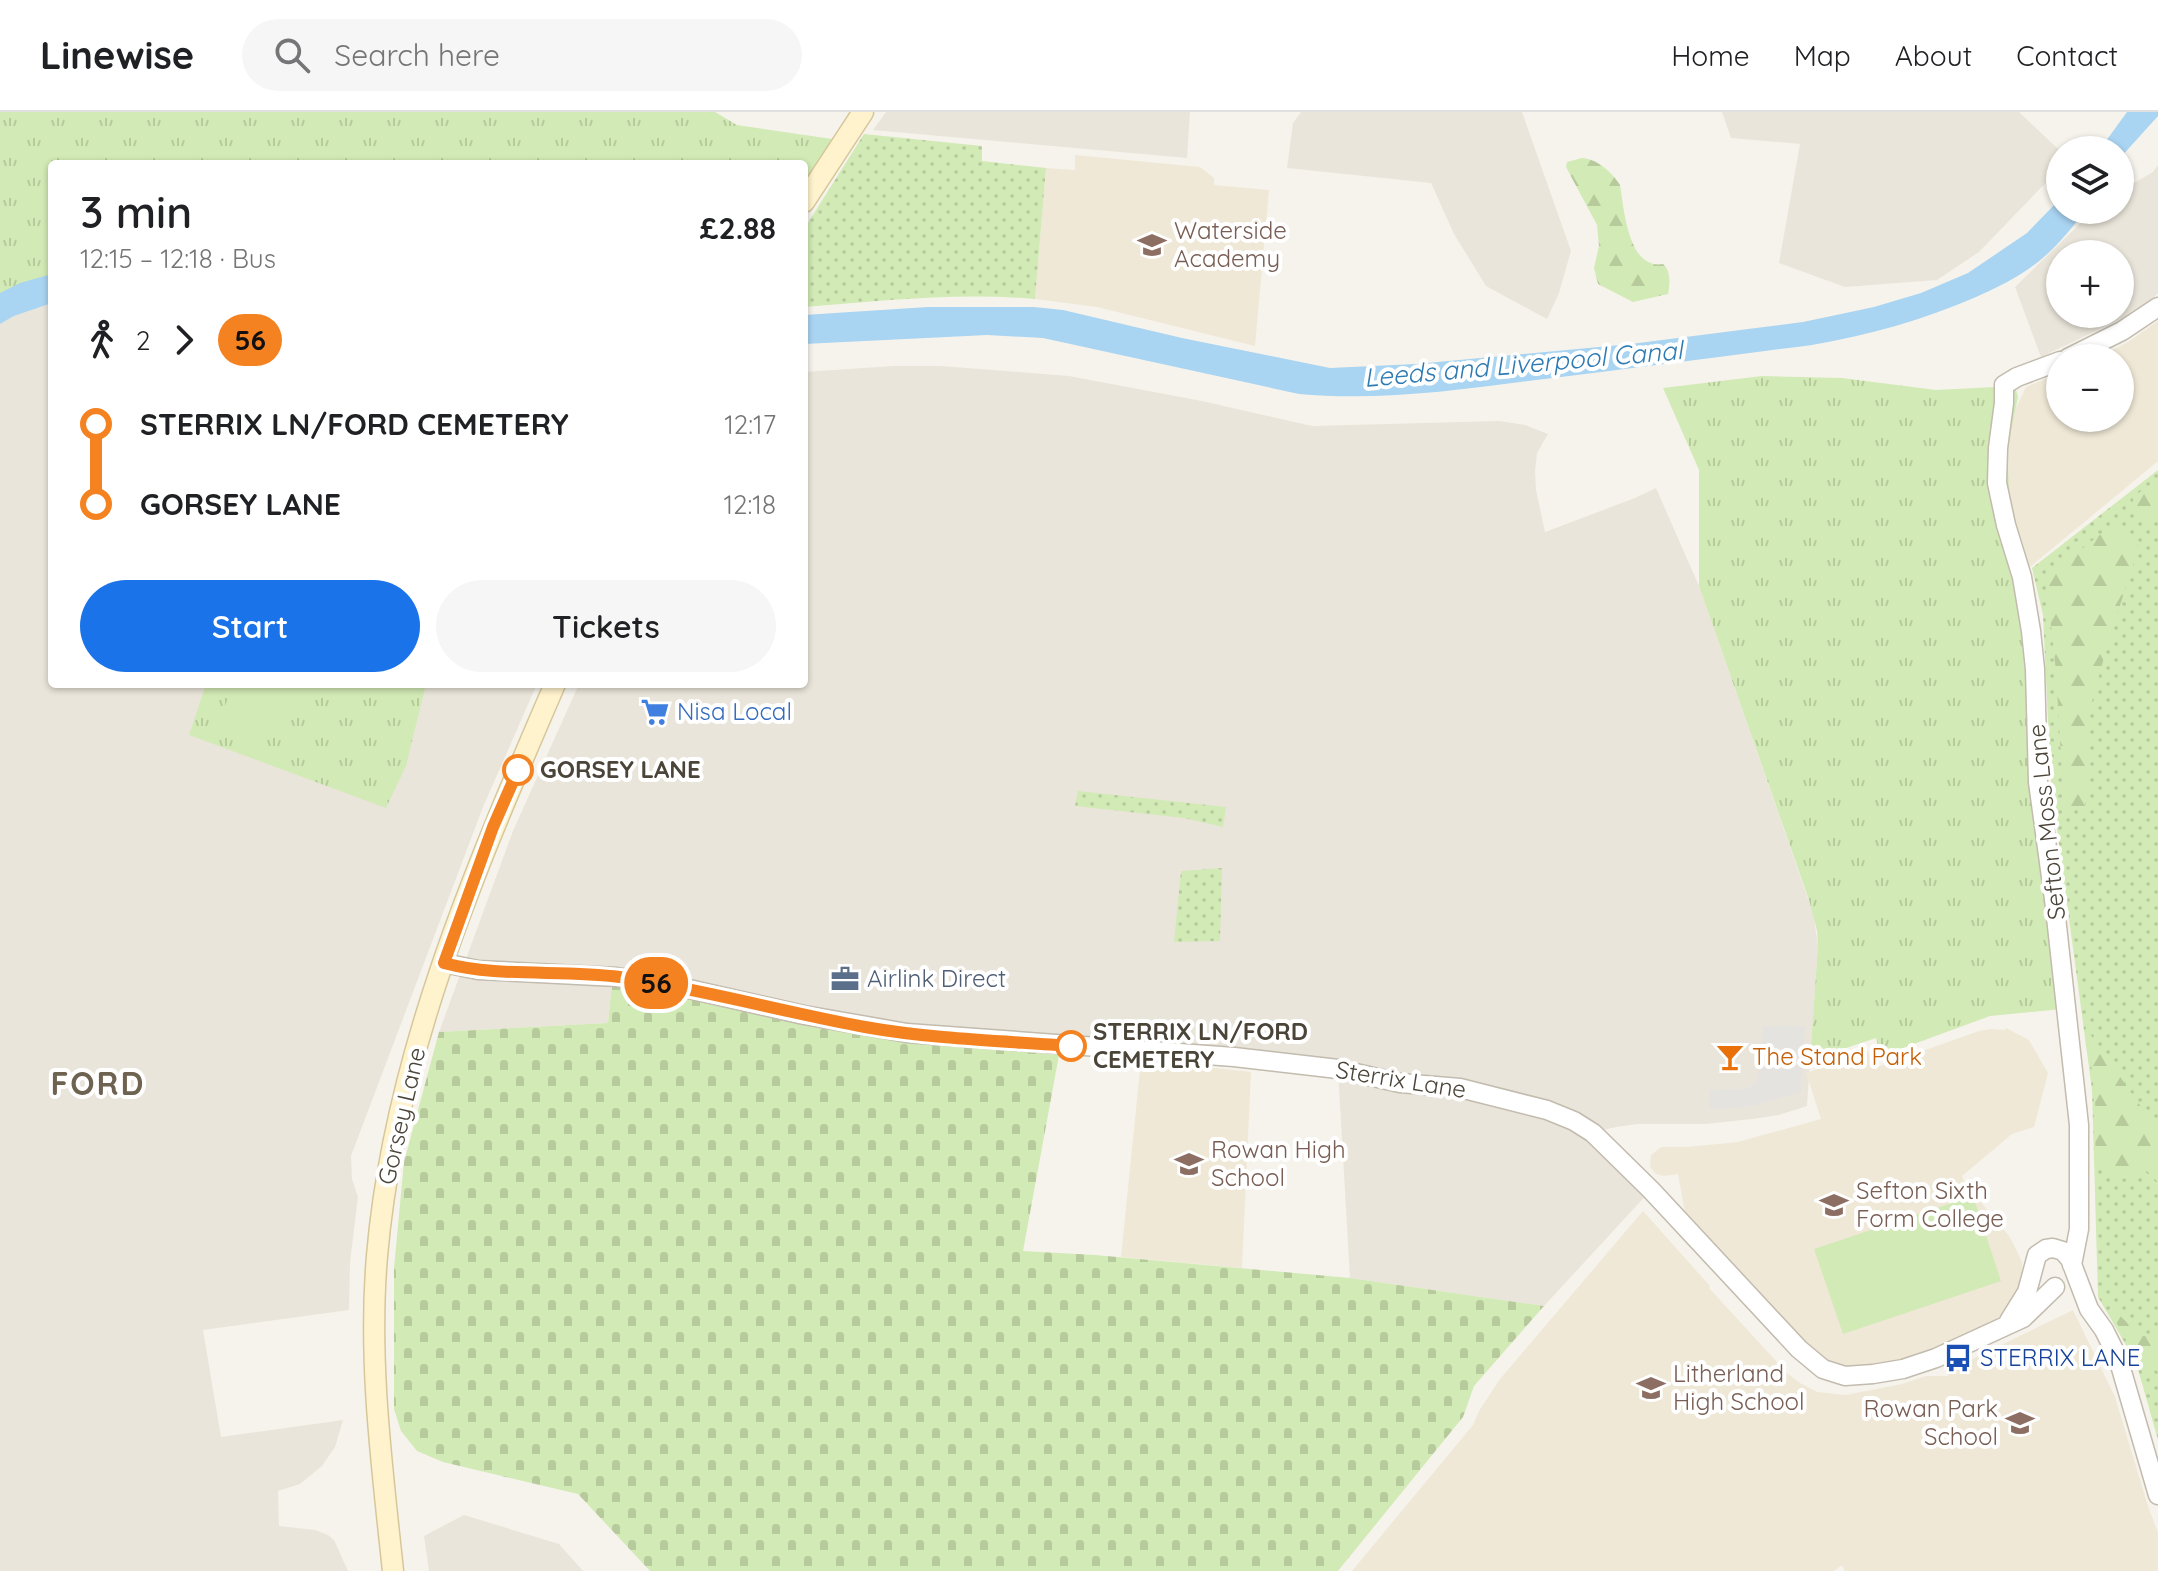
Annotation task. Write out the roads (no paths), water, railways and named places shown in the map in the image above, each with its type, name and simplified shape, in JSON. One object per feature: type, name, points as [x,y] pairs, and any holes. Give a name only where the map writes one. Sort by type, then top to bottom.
[{"type":"main road","points":[[808,196],[863,112]]},
{"type":"main road","name":"Gorsey Lane","points":[[393,1571],[377,1408],[374,1316],[387,1170],[419,1039],[444,963],[493,827],[553,688]]},
{"type":"street","points":[[2096,344],[2158,307]]},
{"type":"street","name":"Sefton Moss Lane","points":[[2046,366],[2004,385],[1997,483],[2022,577],[2031,631],[2038,782],[2079,1125],[2079,1229],[2072,1266]]},
{"type":"street","name":"Sterrix Lane","points":[[444,963],[478,970],[617,977],[907,1033],[1234,1057],[1338,1069],[1400,1083],[1460,1088],[1547,1110],[1593,1133],[1651,1190],[1799,1349],[1823,1369],[1845,1376],[1903,1369],[1936,1358],[2023,1318],[2056,1286]]},
{"type":"street","points":[[2053,1248],[2077,1214]]},
{"type":"street","points":[[2007,1324],[2023,1300],[2037,1255],[2053,1248],[2063,1251],[2070,1259],[2089,1309]]},
{"type":"street","points":[[2056,1286],[2066,1281],[2072,1266]]},
{"type":"street","points":[[2033,1269],[2043,1284],[2056,1286],[2073,1295],[2089,1309],[2104,1330],[2118,1358],[2158,1495]]},
{"type":"water","points":[[2127,112],[2158,112],[2158,116],[2134,143],[2134,136],[2110,136]]},
{"type":"water","name":"Leeds and Liverpool Canal","points":[[2046,213],[2046,224],[2075,224],[2062,240],[2046,240],[2046,255],[2012,279],[1956,305],[1875,331],[1812,345],[1414,394],[1299,394],[1043,338],[987,335],[808,344],[808,315],[928,307],[1034,307],[1063,310],[1330,368],[1416,364],[1631,344],[1803,322],[1874,307],[1921,293],[1968,273],[2027,233]]},
{"type":"water","points":[[48,275],[48,304],[0,324],[0,293]]},
{"type":"place","name":"Waterside Academy","points":[[1152,245]]},
{"type":"place","name":"Nisa Local","points":[[655,712]]},
{"type":"place","name":"GORSEY LANE","points":[[518,770]]},
{"type":"place","name":"Airlink Direct","points":[[845,979]]},
{"type":"place","name":"STERRIX LN/FORD CEMETERY","points":[[1071,1046]]},
{"type":"place","name":"The Stand Park","points":[[1730,1057]]},
{"type":"place","name":"Rowan High School","points":[[1189,1164]]},
{"type":"place","name":"Sefton Sixth Form College","points":[[1834,1205]]},
{"type":"place","name":"STERRIX LANE","points":[[1958,1358]]},
{"type":"place","name":"Litherland High School","points":[[1651,1388]]},
{"type":"place","name":"Rowan Park School","points":[[2020,1423]]},
{"type":"district","name":"FORD","points":[[98,1084]]}]
